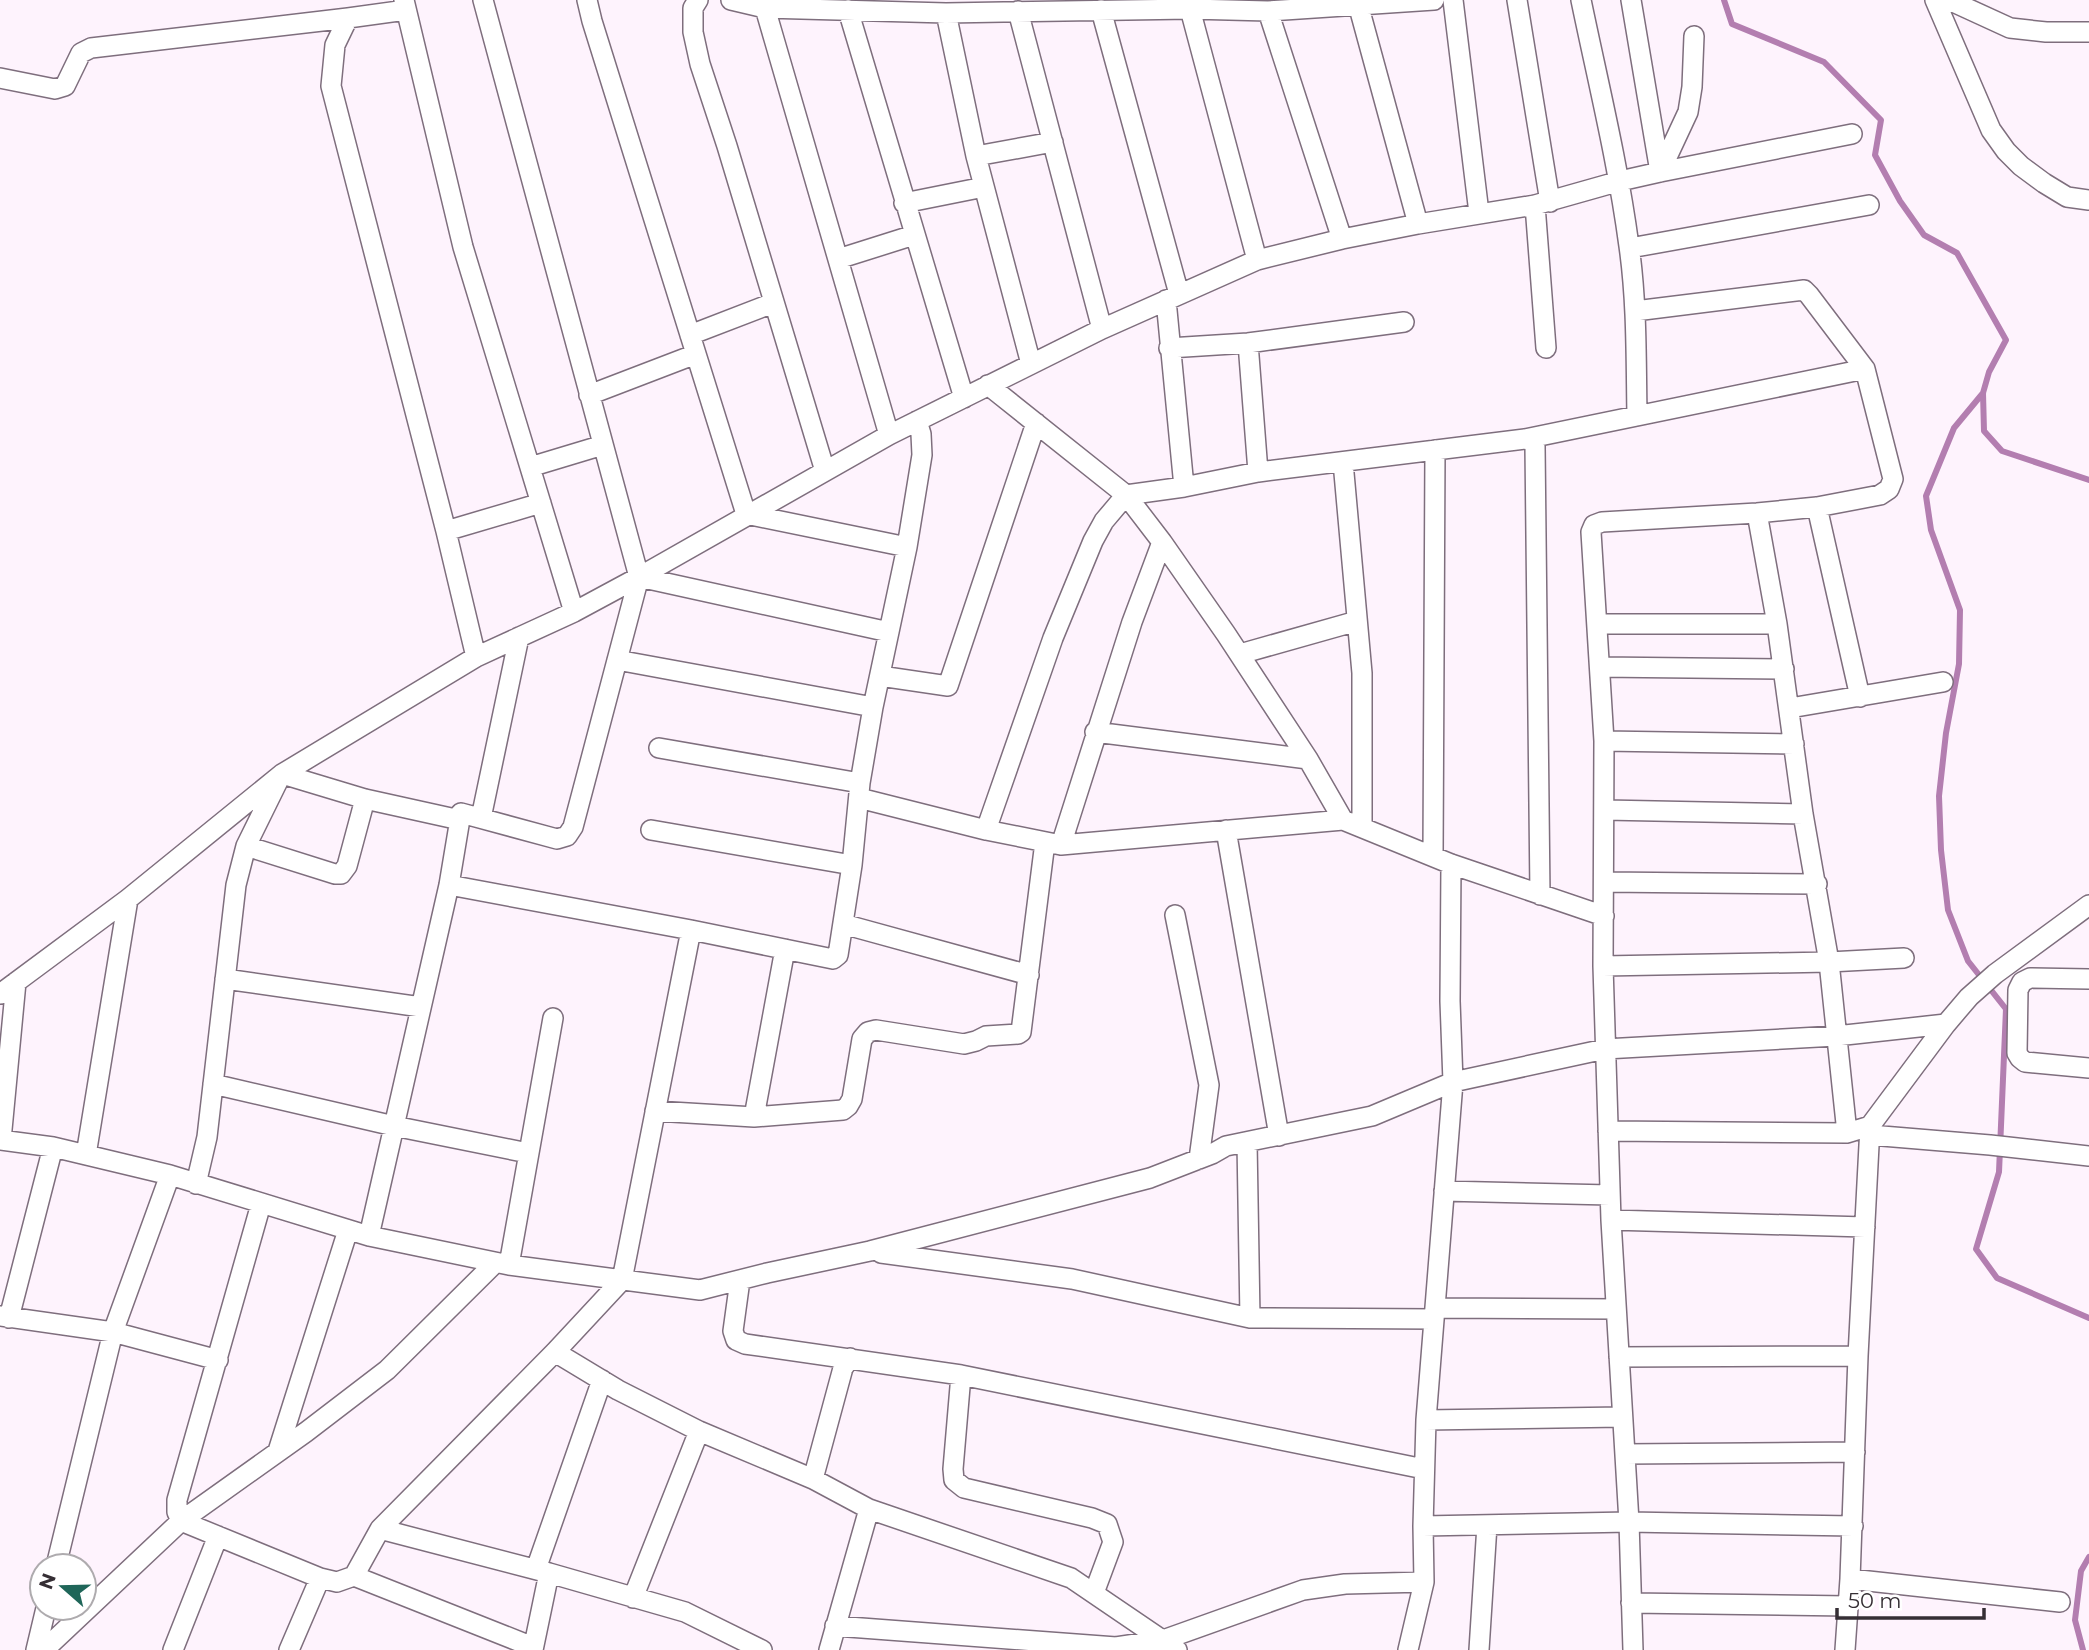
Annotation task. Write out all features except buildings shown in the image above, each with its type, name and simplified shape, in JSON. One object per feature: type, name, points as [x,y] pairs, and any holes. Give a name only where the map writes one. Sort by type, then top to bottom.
[{"type":"street","points":[[369,1236],[449,885],[461,813],[557,839],[567,836],[573,827],[639,577],[483,0]]},
{"type":"street","points":[[587,0],[746,514]]},
{"type":"street","points":[[698,0],[693,8],[693,32],[700,64],[825,471]]},
{"type":"street","points":[[731,0],[848,10],[924,6],[946,13],[1006,8],[1078,6],[1101,10],[1190,5],[1268,11],[1335,3],[1434,0]]},
{"type":"street","points":[[1453,0],[1479,213]]},
{"type":"street","points":[[1517,0],[1542,203],[1546,348]]},
{"type":"street","points":[[1581,0],[1619,181],[1630,248],[1635,311],[1637,416]]},
{"type":"street","points":[[1631,0],[1660,172]]},
{"type":"street","points":[[1934,0],[1991,130],[2006,151],[2029,172],[2067,197],[2089,200]]},
{"type":"street","points":[[1949,0],[2010,28],[2046,32],[2089,32]]},
{"type":"street","points":[[765,4],[889,435]]},
{"type":"street","points":[[1358,4],[1418,224]]},
{"type":"street","points":[[0,78],[55,89],[65,86],[81,53],[91,48],[348,18],[405,5],[463,247],[573,612]]},
{"type":"street","points":[[1190,5],[1257,260]]},
{"type":"street","points":[[1006,8],[1053,142],[1102,329]]},
{"type":"street","points":[[848,10],[964,398]]},
{"type":"street","points":[[1101,10],[1172,297],[1169,348],[1184,487]]},
{"type":"street","points":[[1268,11],[1342,239]]},
{"type":"street","points":[[946,13],[976,156],[1031,364]]},
{"type":"street","points":[[348,18],[335,45],[331,86],[476,657]]},
{"type":"street","points":[[1660,172],[1688,112],[1694,36]]},
{"type":"street","points":[[0,994],[128,899],[282,774],[476,657],[573,612],[889,435],[1102,329],[1257,260],[1342,239],[1542,203],[1619,181],[1852,134]]},
{"type":"street","points":[[976,156],[1053,142]]},
{"type":"street","points":[[904,203],[984,187]]},
{"type":"street","points":[[1630,248],[1869,205]]},
{"type":"street","points":[[838,259],[914,235]]},
{"type":"street","points":[[1633,1650],[1629,1522],[1610,1195],[1602,966],[1604,741],[1591,532],[1594,525],[1602,522],[1817,508],[1880,495],[1889,489],[1893,479],[1865,369],[1804,290],[1635,311]]},
{"type":"street","points":[[690,335],[773,303]]},
{"type":"street","points":[[1169,348],[1248,343],[1404,322]]},
{"type":"street","points":[[1248,343],[1258,472]]},
{"type":"street","points":[[589,395],[696,354]]},
{"type":"street","points":[[986,830],[1053,638],[1093,541],[1104,521],[1126,495],[1258,472],[1525,439],[1865,369]]},
{"type":"street","points":[[988,385],[1126,495],[1240,654],[1308,759],[1343,820]]},
{"type":"street","points":[[449,885],[833,959],[838,955],[873,707],[907,547],[922,455],[917,421]]},
{"type":"street","points":[[880,676],[948,686],[1036,424]]},
{"type":"street","points":[[1525,439],[1532,441],[1535,446],[1540,895]]},
{"type":"street","points":[[530,467],[603,445]]},
{"type":"street","points":[[1433,856],[1435,450]]},
{"type":"street","points":[[1343,462],[1362,673],[1362,827]]},
{"type":"street","points":[[446,531],[541,503]]},
{"type":"street","points":[[1817,508],[1860,697]]},
{"type":"street","points":[[1757,513],[1790,708],[1803,814],[1829,962],[1847,1133]]},
{"type":"street","points":[[746,514],[907,547]]},
{"type":"street","points":[[655,1111],[754,1117],[843,1110],[852,1099],[862,1039],[868,1032],[876,1030],[964,1044],[986,1036],[1018,1034],[1023,1029],[1029,975],[1053,843],[1096,732],[1162,542]]},
{"type":"street","points":[[639,577],[889,632]]},
{"type":"street","points":[[1240,654],[1357,621]]},
{"type":"street","points":[[1598,624],[1777,624]]},
{"type":"street","points":[[481,818],[519,637]]},
{"type":"street","points":[[617,660],[873,707]]},
{"type":"street","points":[[1600,667],[1784,669]]},
{"type":"street","points":[[1790,708],[1943,682]]},
{"type":"street","points":[[1096,732],[1308,759]]},
{"type":"street","points":[[1604,741],[1794,744]]},
{"type":"street","points":[[659,748],[860,791],[986,830],[1053,843],[1343,820],[1451,864],[1604,916]]},
{"type":"street","points":[[282,774],[365,799],[460,820]]},
{"type":"street","points":[[196,1184],[206,1137],[236,886],[246,846],[282,774]]},
{"type":"street","points":[[246,846],[341,874],[347,866],[365,799]]},
{"type":"street","points":[[1605,810],[1803,814]]},
{"type":"street","points":[[651,830],[852,865]]},
{"type":"street","points":[[1226,830],[1279,1136]]},
{"type":"street","points":[[1408,1650],[1424,1582],[1426,1420],[1453,1082],[1450,1001],[1451,864]]},
{"type":"street","points":[[1604,882],[1816,884]]},
{"type":"street","points":[[86,1155],[128,899]]},
{"type":"street","points":[[1845,1650],[1870,1131],[1969,997],[1995,974],[2089,905]]},
{"type":"street","points":[[1175,915],[1209,1085],[1199,1159]]},
{"type":"street","points":[[844,924],[1029,975]]},
{"type":"street","points":[[354,1576],[380,1529],[555,1352],[622,1280],[691,930]]},
{"type":"street","points":[[754,1117],[785,949]]},
{"type":"street","points":[[1602,966],[1904,958]]},
{"type":"street","points":[[2089,979],[2030,978],[2022,982],[2018,990],[2017,1052],[2025,1062],[2089,1068]]},
{"type":"street","points":[[225,979],[421,1007]]},
{"type":"street","points":[[16,982],[0,1140],[52,1147],[170,1175],[369,1236],[502,1264],[700,1290],[870,1251],[1150,1178],[1226,1146],[1372,1116],[1453,1082],[1605,1049],[1836,1036],[1947,1024]]},
{"type":"street","points":[[44,1650],[181,1521],[387,1370],[502,1264],[528,1153],[553,1018]]},
{"type":"street","points":[[213,1084],[394,1126],[528,1153]]},
{"type":"street","points":[[1608,1131],[1870,1131],[2089,1156]]},
{"type":"street","points":[[1247,1142],[1250,1318]]},
{"type":"street","points":[[52,1147],[5,1317],[113,1332],[218,1360]]},
{"type":"street","points":[[60,1552],[113,1332],[170,1175]]},
{"type":"street","points":[[1444,1191],[1610,1195]]},
{"type":"street","points":[[261,1204],[177,1500],[177,1512],[181,1521],[320,1578],[337,1582],[354,1576],[533,1648],[542,1571],[602,1380]]},
{"type":"street","points":[[1611,1220],[1865,1227]]},
{"type":"street","points":[[278,1451],[348,1230]]},
{"type":"street","points":[[870,1251],[1072,1279],[1250,1318],[1616,1309]]},
{"type":"street","points":[[740,1280],[733,1331],[736,1340],[746,1345],[961,1375],[1424,1469]]},
{"type":"street","points":[[555,1352],[699,1432],[813,1479],[869,1509],[1071,1578],[1170,1645]]},
{"type":"street","points":[[1619,1357],[1858,1356]]},
{"type":"street","points":[[813,1479],[843,1368],[850,1358]]},
{"type":"street","points":[[961,1375],[954,1480],[964,1488],[1092,1518],[1107,1524],[1113,1542],[1094,1593]]},
{"type":"street","points":[[1426,1420],[1622,1417]]},
{"type":"street","points":[[633,1598],[699,1432]]},
{"type":"street","points":[[1625,1454],[1855,1452]]},
{"type":"street","points":[[829,1650],[869,1509]]},
{"type":"street","points":[[1423,1526],[1629,1522],[1853,1526]]},
{"type":"street","points":[[1479,1650],[1487,1525]]},
{"type":"street","points":[[380,1529],[542,1571],[684,1612],[762,1650]]},
{"type":"street","points":[[173,1650],[218,1536]]},
{"type":"street","points":[[289,1650],[320,1578]]},
{"type":"street","points":[[1850,1579],[2060,1602]]},
{"type":"street","points":[[835,1626],[1007,1645],[1170,1645],[1303,1590],[1345,1584],[1424,1582]]},
{"type":"street","points":[[1631,1603],[1848,1606]]},
{"type":"street","points":[[36,1650],[43,1622]]},
{"type":"waterway","points":[[1724,0],[1732,24],[1824,62],[1881,120],[1875,155],[1900,201],[1924,235],[1957,253],[2006,340],[1989,372],[1983,393],[1984,431],[2002,451],[2089,480]]},
{"type":"waterway","points":[[1983,393],[1954,428],[1926,496],[1931,530],[1960,610],[1959,664],[1946,733],[1939,796],[1941,850],[1948,910],[1968,961],[2006,1009],[1999,1172],[1976,1249],[1997,1278],[2089,1318]]},
{"type":"waterway","points":[[2083,1650],[2075,1620],[2081,1571],[2089,1557]]}]
